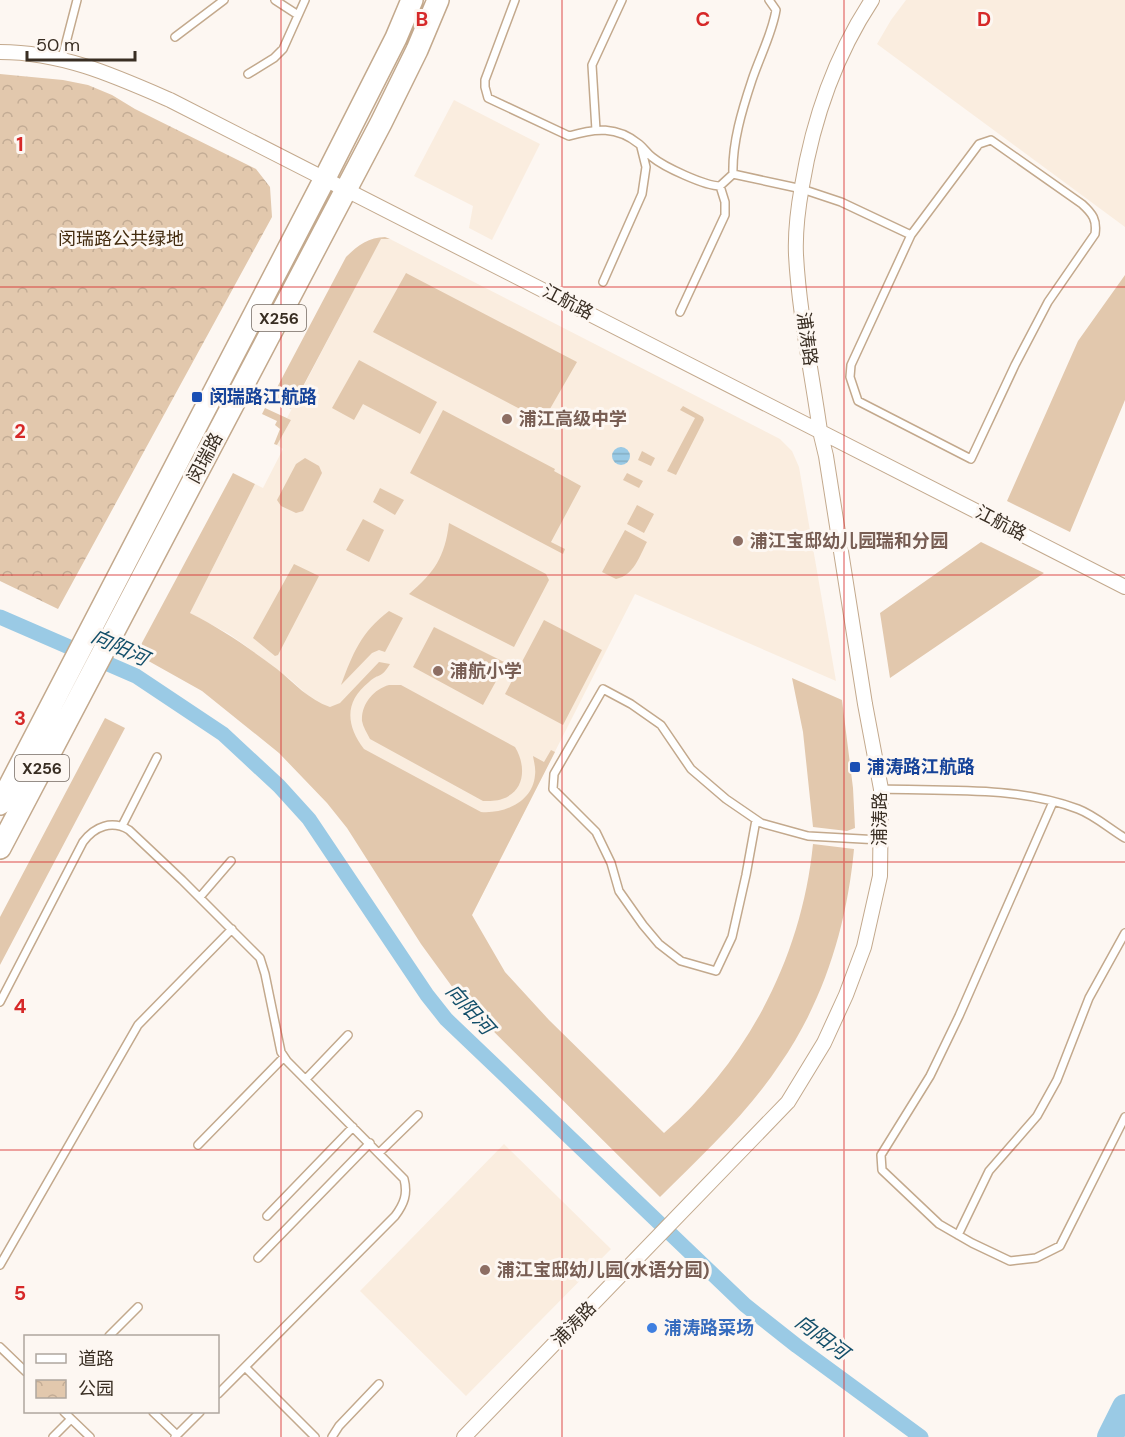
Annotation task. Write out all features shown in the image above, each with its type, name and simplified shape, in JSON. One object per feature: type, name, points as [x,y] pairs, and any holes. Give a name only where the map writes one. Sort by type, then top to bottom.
[{"type":"main road","name":"闵瑞路","points":[[104,628],[396,38],[412,0]]},
{"type":"main road","name":"闵瑞路","points":[[0,848],[74,685],[346,189],[417,50],[438,0]]},
{"type":"main road","name":"闵瑞路","points":[[0,804],[74,685]]},
{"type":"street","name":"浦涛路","points":[[464,1437],[788,1102],[824,1043],[846,995],[864,947],[880,876],[881,789],[820,431],[796,254],[808,148],[819,110],[837,65],[873,0]]},
{"type":"street","name":"江航路","points":[[0,52],[20,52],[62,58],[115,76],[170,100],[1125,587]]},
{"type":"lane","points":[[62,58],[77,0]]},
{"type":"lane","points":[[175,37],[224,0]]},
{"type":"lane","points":[[275,0],[298,15]]},
{"type":"lane","points":[[248,74],[274,58],[283,49],[305,0]]},
{"type":"lane","points":[[515,0],[485,80],[488,98],[569,136],[607,129],[625,134],[653,159],[708,186],[720,186],[734,174]]},
{"type":"lane","points":[[596,130],[592,65],[622,0]]},
{"type":"lane","points":[[734,174],[732,153],[752,81],[774,23],[776,10],[769,0]]},
{"type":"lane","points":[[991,140],[1082,204],[1090,211],[1096,222],[1095,234],[1048,302],[1032,332],[971,459],[858,401],[853,390],[850,377],[851,365],[911,235],[979,144],[991,140]]},
{"type":"lane","points":[[603,282],[642,194],[646,167],[640,145]]},
{"type":"lane","points":[[734,174],[802,189],[841,202],[911,235]]},
{"type":"lane","points":[[680,312],[725,215],[725,202],[720,186]]},
{"type":"lane","points":[[756,820],[732,937],[716,971],[681,961],[659,944],[643,925],[620,891],[611,863],[596,832],[553,789],[554,774],[603,689],[631,704],[661,725],[691,769],[726,799],[761,823],[808,836],[880,840]]},
{"type":"lane","points":[[122,826],[157,756]]},
{"type":"lane","points":[[881,789],[977,792],[1033,797],[1079,810],[1125,838]]},
{"type":"lane","points":[[1053,802],[1006,912],[930,1076],[881,1155],[882,1170],[939,1224],[958,1235],[1010,1261],[1036,1258],[1060,1246],[1125,1117]]},
{"type":"lane","points":[[0,1002],[83,842],[96,829],[114,825],[122,826],[129,830],[252,948],[263,966],[278,1042],[284,1057],[404,1179],[407,1188],[402,1208],[219,1393]]},
{"type":"lane","points":[[200,897],[231,861]]},
{"type":"lane","points":[[0,1265],[138,1025],[232,929]]},
{"type":"lane","points":[[958,1235],[989,1171],[1037,1116],[1057,1080],[1089,998],[1125,933]]},
{"type":"lane","points":[[306,1079],[348,1035]]},
{"type":"lane","points":[[198,1145],[284,1057]]},
{"type":"lane","points":[[379,1153],[418,1115]]},
{"type":"lane","points":[[267,1216],[353,1127]]},
{"type":"lane","points":[[258,1258],[370,1143]]},
{"type":"lane","points":[[110,1335],[138,1308]]},
{"type":"lane","points":[[0,1347],[24,1370]]},
{"type":"lane","points":[[244,1367],[315,1437]]},
{"type":"lane","points":[[325,1437],[331,1437],[379,1384]]},
{"type":"lane","points":[[65,1413],[90,1437]]},
{"type":"lane","points":[[154,1413],[176,1436],[199,1413]]},
{"type":"lane","points":[[53,1437],[71,1419]]},
{"type":"shaded area","points":[[906,0],[1125,0],[1125,227],[877,44]]},
{"type":"shaded area","points":[[454,100],[540,144],[492,240],[469,228],[473,206],[414,176]]},
{"type":"shaded area","points":[[381,238],[390,239],[780,439],[792,451],[799,467],[836,681],[635,594],[472,915],[315,702],[291,680],[246,646],[190,613],[255,484],[263,488],[283,449],[277,445],[291,420],[287,418]]},
{"type":"shaded area","name":"浦江宝邸幼儿园(水语分园)","points":[[504,1144],[611,1249],[466,1396],[360,1291]]},
{"type":"green space","name":"闵瑞路公共绿地","points":[[0,74],[63,80],[88,85],[112,95],[135,109],[256,169],[270,187],[272,217],[58,609],[0,581]]},
{"type":"green space","points":[[385,237],[390,239],[381,239],[291,409],[272,399],[346,257],[364,243]]},
{"type":"green space","points":[[406,273],[577,362],[543,421],[373,332]]},
{"type":"green space","points":[[1125,275],[1125,400],[1070,532],[1007,501],[1078,341]]},
{"type":"green space","points":[[359,360],[437,402],[420,434],[363,404],[354,420],[332,408]]},
{"type":"green space","points":[[683,406],[703,417],[704,420],[676,475],[667,471],[695,418],[680,410]]},
{"type":"green space","points":[[265,408],[291,420],[277,445],[274,444],[280,429],[275,425],[277,421],[262,414]]},
{"type":"green space","points":[[443,410],[555,469],[554,471],[581,486],[551,542],[565,549],[563,554],[410,473]]},
{"type":"green space","points":[[642,451],[655,458],[651,466],[638,460]]},
{"type":"green space","points":[[305,458],[319,466],[322,473],[303,511],[296,513],[281,506],[277,500],[296,464]]},
{"type":"green space","points":[[233,473],[255,484],[190,613],[235,639],[277,669],[308,696],[330,707],[340,703],[379,662],[390,664],[355,698],[350,714],[358,740],[364,749],[481,812],[499,811],[523,799],[533,784],[535,770],[533,756],[544,762],[551,750],[555,752],[472,915],[505,972],[549,1020],[664,1133],[722,1072],[746,1038],[766,1002],[797,926],[807,885],[813,844],[854,849],[846,906],[831,961],[796,1040],[739,1117],[660,1197],[461,999],[421,944],[347,828],[327,803],[279,753],[202,691],[136,654]]},
{"type":"green space","points":[[627,473],[643,481],[639,488],[623,480]]},
{"type":"green space","points":[[380,488],[404,500],[395,515],[373,502]]},
{"type":"green space","points":[[637,505],[654,514],[644,533],[627,524]]},
{"type":"green space","points":[[363,519],[384,530],[369,562],[346,550]]},
{"type":"green space","points":[[449,523],[546,574],[549,580],[514,647],[409,594],[425,579],[437,563],[445,545]]},
{"type":"green space","points":[[625,530],[647,542],[632,569],[616,579],[602,572]]},
{"type":"green space","points":[[981,542],[1044,573],[890,678],[880,613]]},
{"type":"green space","points":[[294,564],[319,576],[278,655],[275,656],[253,638]]},
{"type":"green space","points":[[389,611],[403,618],[385,652],[379,650],[372,653],[341,685],[359,644],[371,627]]},
{"type":"green space","points":[[544,620],[602,650],[563,725],[505,694]]},
{"type":"green space","points":[[434,627],[506,663],[483,705],[413,667]]},
{"type":"green space","points":[[792,678],[842,700],[853,788],[855,828],[847,831],[813,827],[803,732]]},
{"type":"green space","points":[[389,685],[401,685],[515,747],[522,769],[520,784],[516,790],[502,799],[483,801],[370,739],[362,721],[366,703],[378,690]]},
{"type":"green space","points":[[105,718],[125,728],[0,965],[0,917]]},
{"type":"water","points":[[621,447],[627,450],[630,456],[627,462],[621,465],[615,462],[612,456],[615,450]]},
{"type":"waterway","name":"向阳河","points":[[0,617],[136,676],[223,734],[279,786],[309,819],[427,995],[446,1019],[745,1305],[921,1437]]},
{"type":"waterway","points":[[1110,1437],[1125,1407]]},
{"type":"place","name":"闵瑞路江航路","points":[[197,397]]},
{"type":"place","name":"浦江高级中学","points":[[507,419]]},
{"type":"place","name":"浦江宝邸幼儿园瑞和分园","points":[[738,541]]},
{"type":"place","name":"浦航小学","points":[[438,671]]},
{"type":"place","name":"浦涛路江航路","points":[[855,767]]},
{"type":"place","name":"浦江宝邸幼儿园(水语分园)","points":[[485,1270]]},
{"type":"place","name":"浦涛路菜场","points":[[652,1328]]}]
